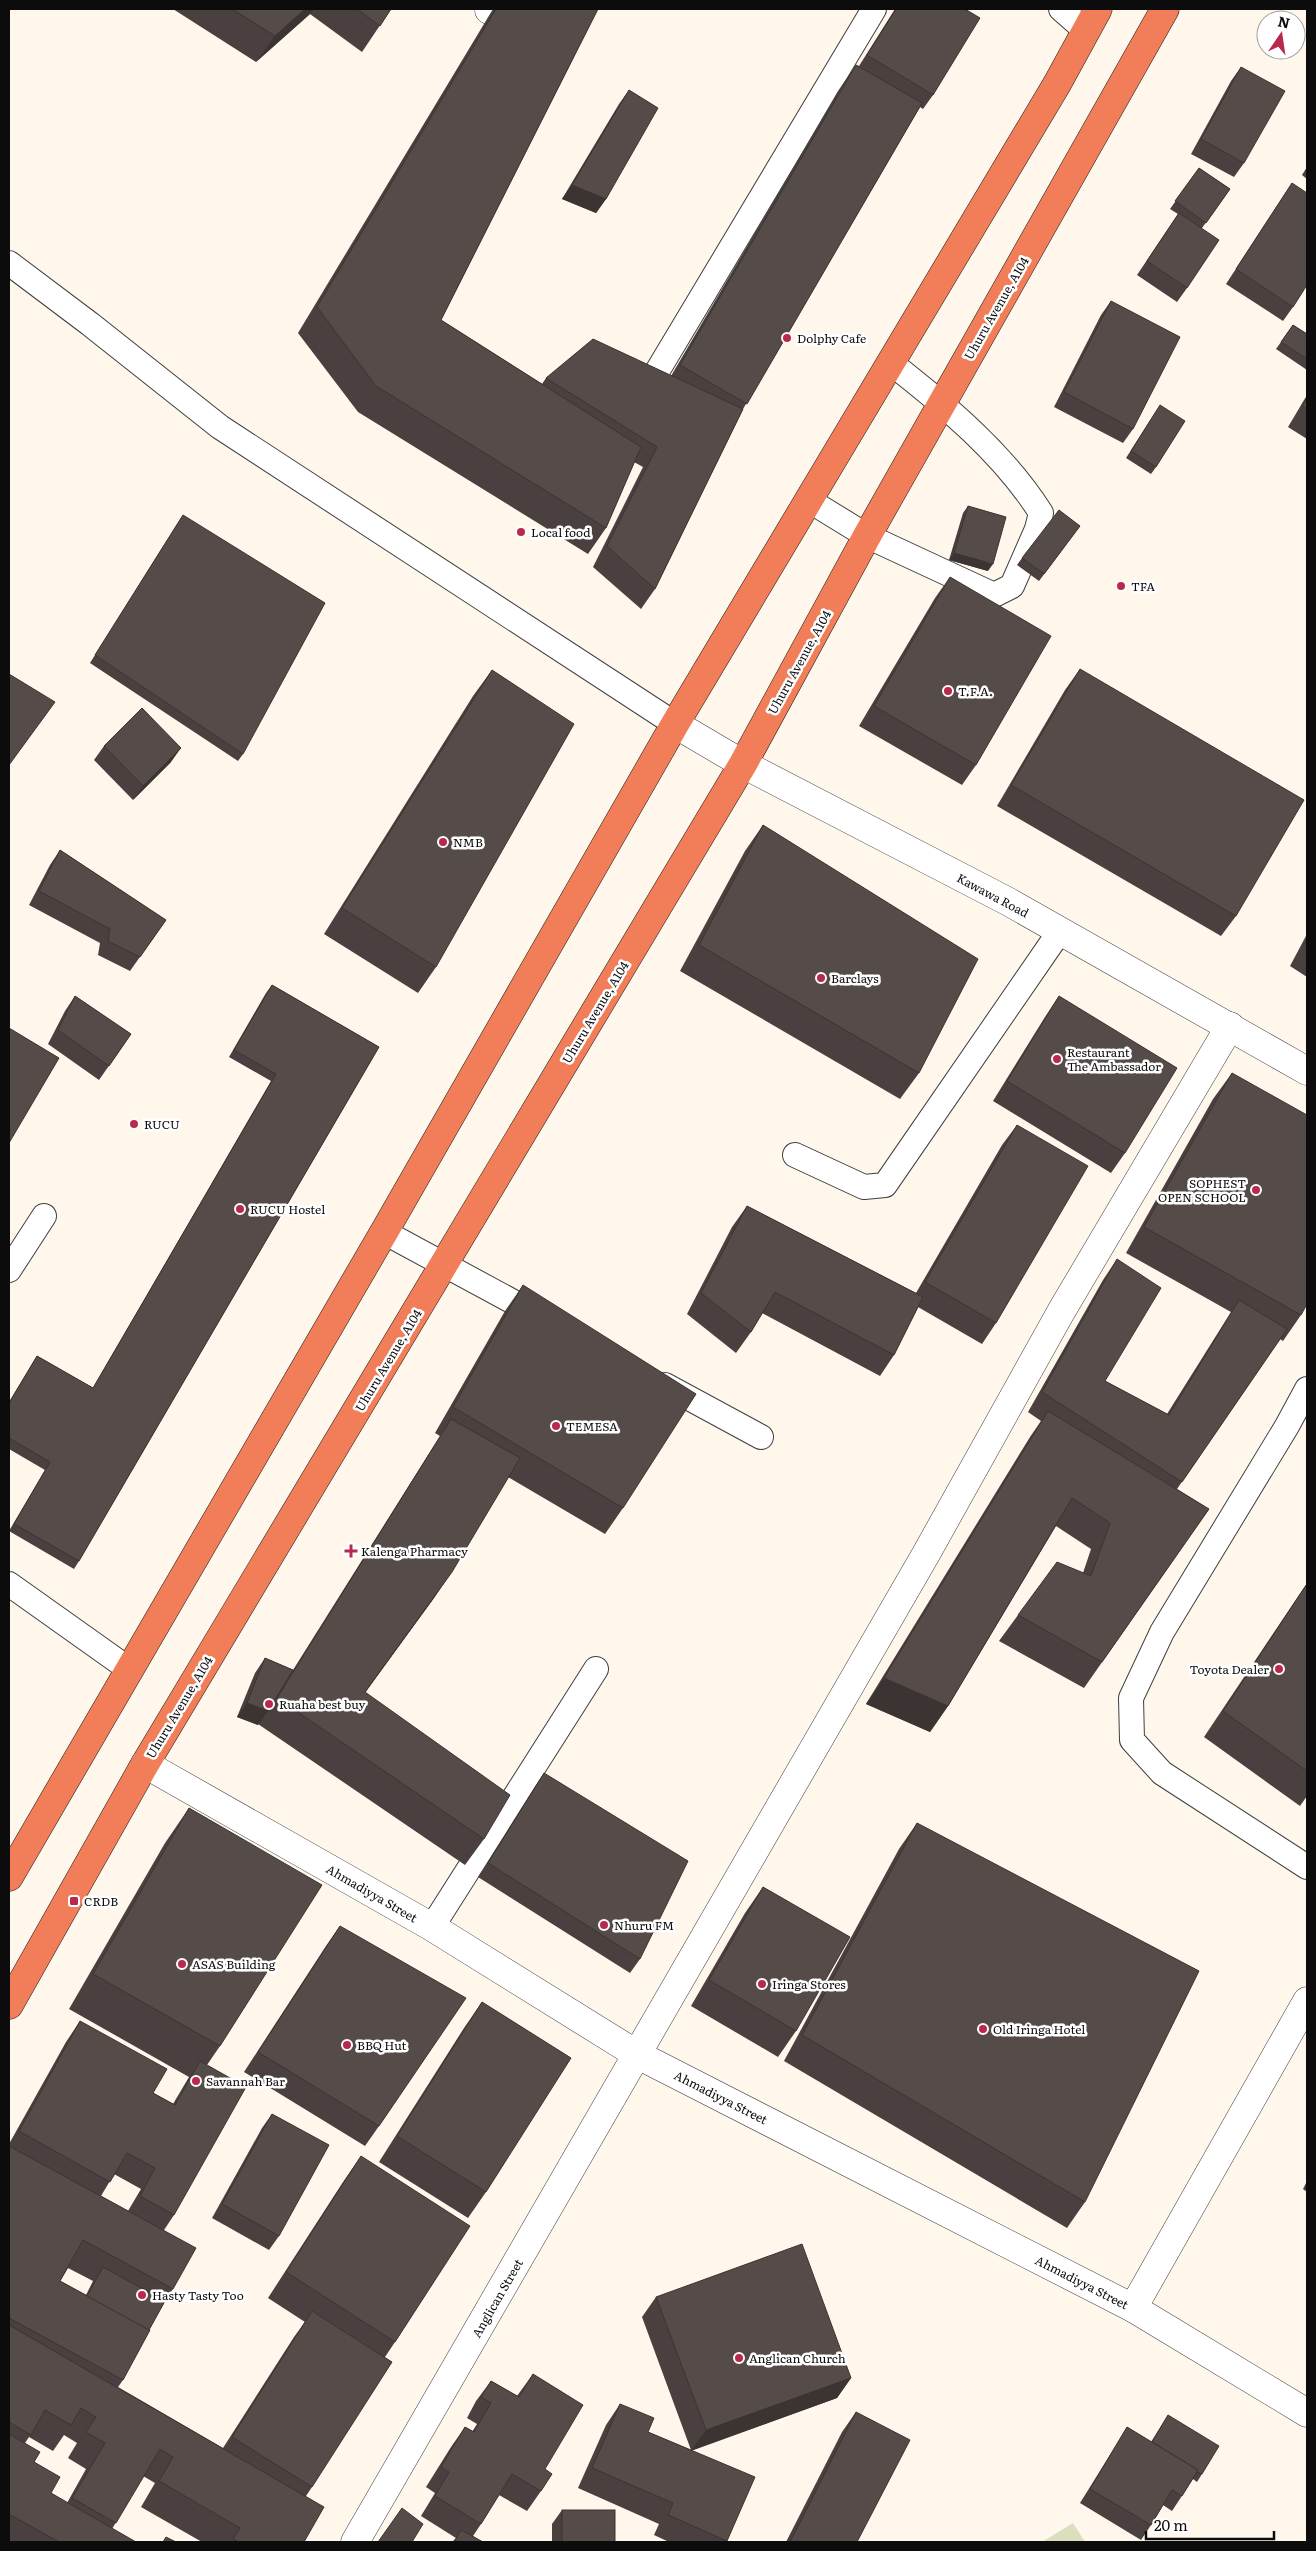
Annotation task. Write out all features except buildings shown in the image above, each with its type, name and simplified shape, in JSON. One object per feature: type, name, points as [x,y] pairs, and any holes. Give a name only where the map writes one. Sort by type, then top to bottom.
[{"type":"highway","name":"Uhuru Avenue, A104","points":[[9,2005],[145,1764],[742,764],[942,402],[1165,9]]},
{"type":"highway","points":[[9,1878],[384,1232],[675,724],[810,501],[1057,84],[1092,20]]},
{"type":"street","name":"Kawawa Road","points":[[675,724],[742,764],[1060,931],[1307,1071]]},
{"type":"street","name":"Anglican Street","points":[[356,2542],[916,1572],[1062,1310],[1230,1026]]},
{"type":"street","name":"Ahmadiyya Street","points":[[145,1764],[432,1927],[638,2055],[1133,2308],[1307,2413]]},
{"type":"street","points":[[1133,2308],[1307,2001]]},
{"type":"lane","points":[[655,375],[874,9]]},
{"type":"lane","points":[[1061,9],[1092,20]]},
{"type":"lane","points":[[9,263],[90,324],[220,427],[675,724]]},
{"type":"lane","points":[[810,501],[867,536],[994,595],[1012,586],[1037,529],[1040,514],[993,452],[942,402],[891,363]]},
{"type":"lane","points":[[795,1154],[864,1187],[885,1185],[1060,931]]},
{"type":"lane","points":[[9,1270],[44,1216]]},
{"type":"lane","points":[[384,1232],[564,1330]]},
{"type":"lane","points":[[650,1376],[761,1437]]},
{"type":"lane","points":[[1307,1389],[1287,1426],[1162,1632],[1131,1698],[1132,1740],[1162,1773],[1307,1867]]},
{"type":"lane","points":[[9,1584],[130,1670]]},
{"type":"lane","points":[[432,1927],[596,1669]]},
{"type":"green space","points":[[1073,2523],[1085,2542],[1042,2542]]},
{"type":"place","name":"Dolphy Cafe","points":[[787,338]]},
{"type":"place","name":"Local food","points":[[521,532]]},
{"type":"place","name":"TFA","points":[[1121,586]]},
{"type":"place","name":"T.F.A.","points":[[948,691]]},
{"type":"place","name":"NMB","points":[[443,842]]},
{"type":"place","name":"Barclays","points":[[821,978]]},
{"type":"place","name":"Restaurant The Ambassador","points":[[1057,1059]]},
{"type":"place","name":"RUCU","points":[[134,1124]]},
{"type":"place","name":"SOPHEST OPEN SCHOOL","points":[[1256,1190]]},
{"type":"place","name":"RUCU Hostel","points":[[240,1209]]},
{"type":"place","name":"TEMESA","points":[[556,1426]]},
{"type":"place","name":"Kalenga Pharmacy","points":[[351,1551]]},
{"type":"place","name":"Toyota Dealer","points":[[1279,1669]]},
{"type":"place","name":"Ruaha best buy","points":[[269,1704]]},
{"type":"place","name":"CRDB","points":[[74,1901]]},
{"type":"place","name":"Nhuru FM","points":[[604,1925]]},
{"type":"place","name":"ASAS Building","points":[[182,1964]]},
{"type":"place","name":"Iringa Stores","points":[[762,1984]]},
{"type":"place","name":"Old Iringa Hotel","points":[[983,2029]]},
{"type":"place","name":"BBQ Hut","points":[[347,2045]]},
{"type":"place","name":"Savannah Bar","points":[[196,2081]]},
{"type":"place","name":"Hasty Tasty Too","points":[[142,2295]]},
{"type":"place","name":"Anglican Church","points":[[739,2358]]}]
